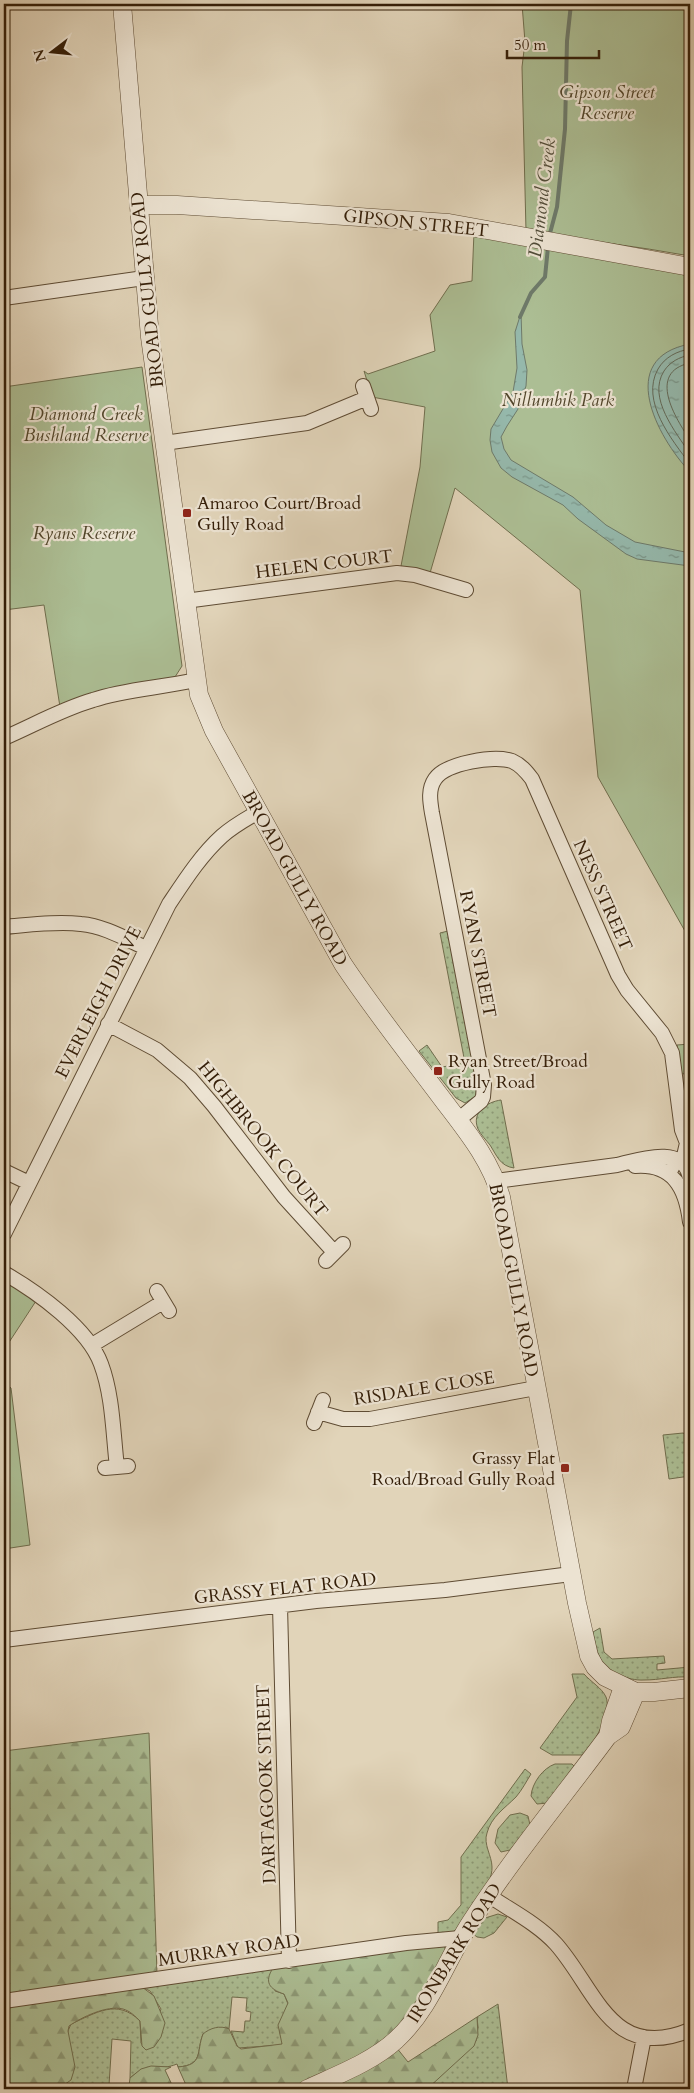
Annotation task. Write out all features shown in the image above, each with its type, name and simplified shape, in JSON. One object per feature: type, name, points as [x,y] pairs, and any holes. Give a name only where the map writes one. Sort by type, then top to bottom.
[{"type":"street","name":"BROAD GULLY ROAD","points":[[122,4],[144,278],[195,680],[199,695],[214,731],[343,964],[361,992],[458,1120],[483,1156],[496,1181],[501,1197],[571,1574],[587,1648],[592,1662],[605,1677],[629,1690]]},
{"type":"street","name":"GIPSON STREET","points":[[139,205],[177,204],[439,222],[483,228],[520,237],[690,268]]},
{"type":"street","points":[[4,298],[144,278]]},
{"type":"street","points":[[164,443],[307,424],[367,398]]},
{"type":"street","name":"HELEN COURT","points":[[185,601],[397,574],[415,575],[466,590]]},
{"type":"street","points":[[4,738],[70,707],[92,700],[114,694],[195,680]]},
{"type":"street","name":"NESS STREET","points":[[432,785],[446,769],[472,762],[505,759],[520,765],[526,771],[618,975],[668,1044],[675,1070],[682,1130],[674,1164]]},
{"type":"street","name":"RYAN STREET","points":[[432,785],[430,792],[432,813],[484,1084],[481,1101],[458,1120]]},
{"type":"street","name":"EVERLEIGH DRIVE","points":[[4,1234],[169,904],[200,860],[223,835],[258,812]]},
{"type":"street","points":[[4,927],[57,923],[82,924],[106,930],[146,948]]},
{"type":"street","name":"HIGHBROOK COURT","points":[[108,1024],[157,1050],[190,1078],[284,1197],[334,1252]]},
{"type":"street","points":[[496,1181],[620,1165],[630,1160],[663,1156],[674,1164],[686,1168],[690,1179]]},
{"type":"street","points":[[674,1164],[679,1185],[689,1203],[690,1222]]},
{"type":"street","points":[[4,1171],[29,1183]]},
{"type":"street","points":[[4,1273],[68,1319],[92,1345],[101,1364],[107,1386],[117,1467]]},
{"type":"street","points":[[92,1345],[163,1301]]},
{"type":"street","name":"RISDALE CLOSE","points":[[318,1412],[343,1419],[370,1419],[536,1388]]},
{"type":"street","name":"GRASSY FLAT ROAD","points":[[4,1640],[316,1601],[445,1590],[571,1574]]},
{"type":"street","name":"DARTAGOOK STREET","points":[[280,1606],[289,1961]]},
{"type":"street","points":[[629,1690],[654,1692],[690,1688]]},
{"type":"street","name":"IRONBARK ROAD","points":[[307,2089],[369,2058],[402,2034],[425,2003],[460,1938],[488,1895],[608,1736],[629,1690]]},
{"type":"street","points":[[488,1895],[549,1937],[564,1954],[611,2020],[626,2031],[644,2037],[666,2038],[690,2030]]},
{"type":"street","name":"MURRAY ROAD","points":[[4,2001],[414,1942],[460,1938]]},
{"type":"street","points":[[634,2089],[644,2037]]},
{"type":"green space","name":"Gipson Street Reserve","points":[[522,4],[690,4],[690,256],[526,231],[522,67],[525,42]]},
{"type":"green space","name":"Nillumbik Park","points":[[474,232],[690,275],[690,940],[598,777],[580,590],[455,488],[430,573],[401,566],[420,467],[425,407],[372,397],[364,371],[368,374],[435,351],[430,315],[450,285],[472,281]]},
{"type":"green space","name":"Ryans Reserve","points":[[142,367],[182,666],[175,677],[60,707],[44,605],[4,610],[4,387]]},
{"type":"green space","points":[[448,931],[477,1082],[476,1096],[465,1103],[456,1098],[419,1051],[427,1045],[442,1067],[465,1063],[440,933]]},
{"type":"green space","points":[[690,1044],[690,1073],[682,1074],[677,1045]]},
{"type":"green space","points":[[501,1100],[514,1168],[505,1165],[499,1160],[479,1131],[476,1123],[482,1109],[491,1103]]},
{"type":"green space","points":[[4,1279],[36,1301],[4,1350]]},
{"type":"green space","points":[[4,1383],[11,1388],[30,1545],[4,1549]]},
{"type":"green space","points":[[683,1433],[690,1436],[690,1476],[669,1479],[663,1435]]},
{"type":"green space","points":[[600,1628],[604,1652],[612,1659],[664,1656],[665,1663],[657,1664],[657,1670],[690,1667],[690,1677],[638,1680],[619,1675],[600,1658],[593,1632]]},
{"type":"green space","points":[[572,1674],[584,1674],[602,1691],[606,1697],[606,1711],[601,1728],[592,1744],[582,1755],[552,1755],[540,1748],[577,1697]]},
{"type":"green space","points":[[149,1733],[157,1974],[4,1996],[4,1751]]},
{"type":"green space","points":[[555,1764],[572,1764],[575,1767],[548,1803],[537,1804],[531,1796],[533,1786],[542,1772]]},
{"type":"green space","points":[[525,1769],[531,1774],[516,1797],[495,1817],[487,1833],[486,1841],[492,1867],[485,1890],[459,1927],[453,1932],[438,1935],[438,1922],[448,1920],[461,1905],[461,1857]]},
{"type":"green space","points":[[520,1813],[528,1816],[530,1825],[510,1850],[501,1852],[495,1843],[498,1829],[510,1815]]},
{"type":"green space","points":[[498,1914],[507,1917],[494,1933],[484,1938],[477,1937],[472,1933],[482,1919]]},
{"type":"green space","points":[[444,1945],[446,1952],[403,2024],[364,2054],[293,2089],[177,2089],[186,2085],[178,2067],[192,2064],[198,2056],[203,2034],[209,2030],[219,2027],[229,2029],[237,2046],[241,2049],[282,2044],[278,2025],[288,2003],[284,1994],[275,1990],[270,1984],[269,1977],[273,1968],[403,1948]]},
{"type":"green space","points":[[273,1968],[275,1991],[284,1994],[288,2004],[280,2025],[283,2042],[281,2045],[238,2048],[231,2031],[244,2032],[245,2021],[250,2021],[251,2012],[246,2011],[247,1998],[232,1997],[229,2029],[226,2027],[203,2034],[198,2056],[192,2063],[178,2067],[177,2064],[144,2069],[130,2078],[131,2041],[112,2039],[109,2085],[119,2086],[116,2089],[58,2089],[66,2083],[68,2031],[71,2024],[98,2012],[115,2009],[123,2010],[140,2021],[141,2043],[146,2050],[161,2009],[150,1991],[142,1987]]},
{"type":"green space","points":[[142,1987],[154,1996],[165,2023],[161,2037],[154,2047],[146,2050],[142,2046],[140,2021],[130,2012],[117,2008],[102,2010],[69,2026],[68,2031],[75,2067],[71,2080],[58,2089],[4,2089],[4,2006]]},
{"type":"green space","points":[[498,2004],[508,2089],[427,2089],[476,2041],[477,2017]]},
{"type":"green space","points":[[477,2017],[478,2035],[474,2046],[427,2089],[324,2089],[396,2047],[408,2062]]},
{"type":"green space","points":[[151,2066],[171,2067],[165,2070],[174,2089],[116,2089],[119,2086],[129,2086],[130,2078],[141,2069]]},
{"type":"water","points":[[521,313],[522,344],[527,370],[526,386],[518,409],[501,437],[504,449],[511,460],[573,497],[606,525],[635,542],[690,553],[690,566],[637,559],[626,554],[578,519],[563,505],[512,477],[501,468],[492,452],[491,429],[513,392],[517,368],[515,332]]},
{"type":"water","points":[[690,344],[690,472],[677,457],[656,420],[650,400],[648,381],[654,365],[667,352]]},
{"type":"waterway","name":"Diamond Creek","points":[[549,237],[557,207],[565,129],[567,41],[571,4]]},
{"type":"waterway","name":"Diamond Creek","points":[[520,317],[531,293],[545,277],[548,247]]},
{"type":"place","name":"Amaroo Court/Broad Gully Road","points":[[187,513]]},
{"type":"place","name":"Ryan Street/Broad Gully Road","points":[[438,1071]]},
{"type":"place","name":"Grassy Flat Road/Broad Gully Road","points":[[565,1468]]},
{"type":"park label","name":"Diamond Creek Bushland Reserve","points":[[86,424]]}]
